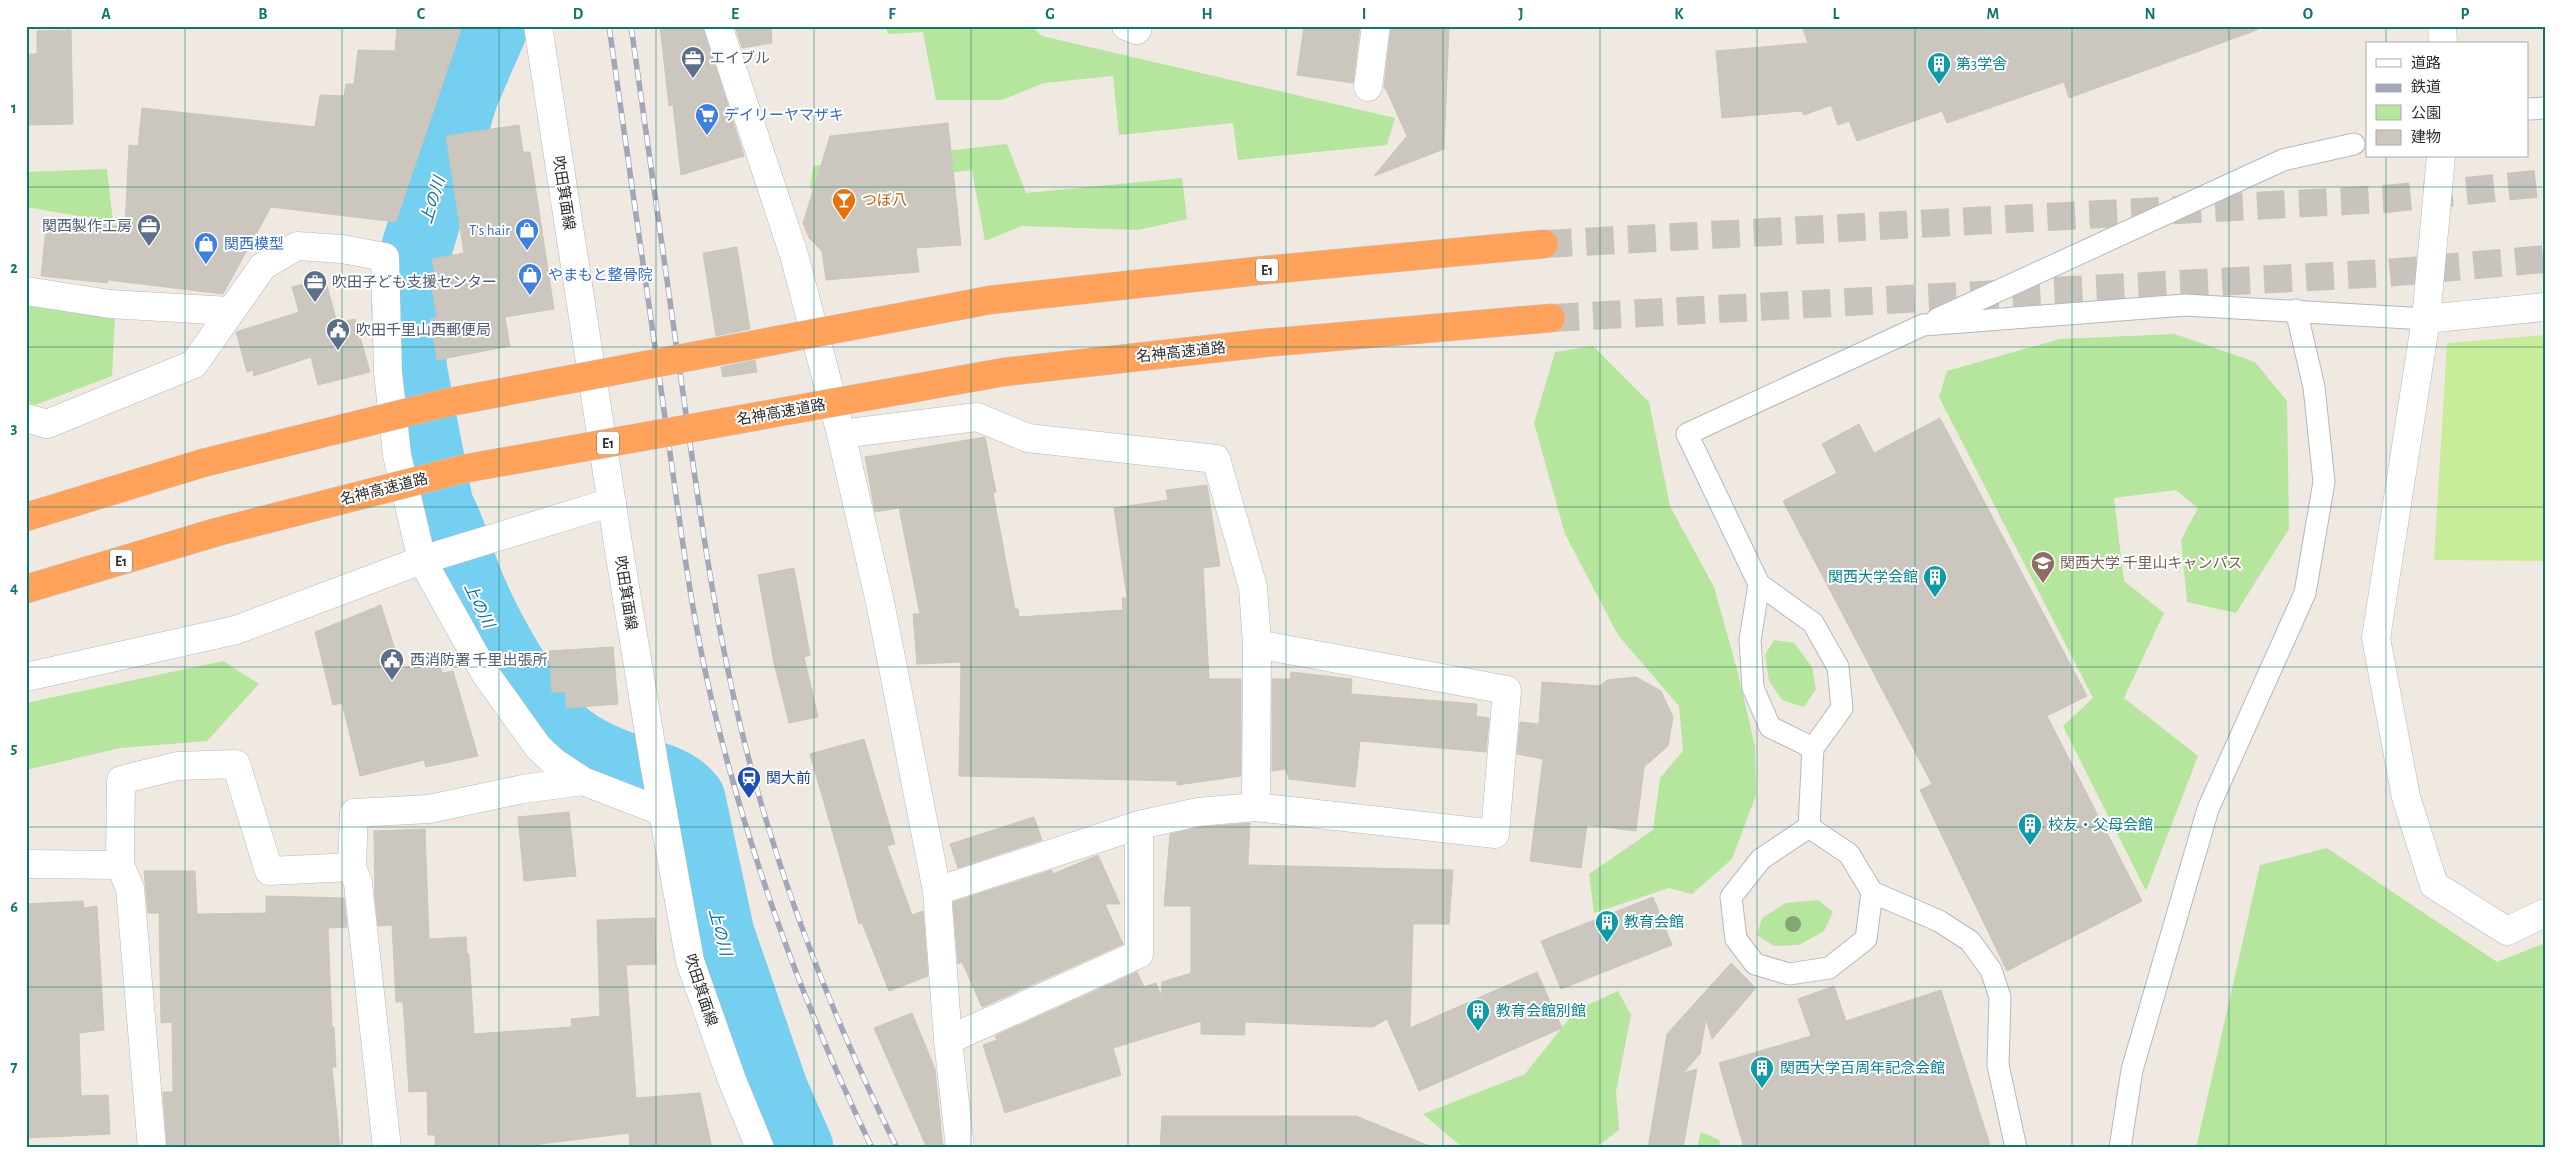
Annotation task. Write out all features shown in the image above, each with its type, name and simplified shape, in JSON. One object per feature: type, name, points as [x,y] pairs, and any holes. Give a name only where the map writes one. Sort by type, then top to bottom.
[{"type":"highway","name":"E1","points":[[26,517],[203,463],[445,403],[990,300],[1266,270],[1544,244]]},
{"type":"highway","name":"名神高速道路","points":[[26,589],[217,532],[463,469],[1004,372],[1264,343],[1551,318]]},
{"type":"street","name":"吹田箕面線","points":[[538,26],[654,763],[690,961],[732,1080],[760,1148]]},
{"type":"street","points":[[718,26],[794,255],[841,434],[880,602],[937,891],[948,1040],[960,1148]]},
{"type":"street","points":[[1126,26],[1137,30],[1138,26]]},
{"type":"street","points":[[1368,87],[1376,26]]},
{"type":"street","points":[[2442,26],[2443,42]]},
{"type":"street","points":[[2441,158],[2426,319],[2376,638],[2406,797],[2434,884],[2507,931],[2545,914]]},
{"type":"street","points":[[26,418],[47,424],[194,364],[263,266],[297,246],[342,249],[386,257],[388,372],[397,455],[432,558],[485,673],[511,712],[538,747],[554,762],[583,781],[662,805]]},
{"type":"street","points":[[26,291],[110,304],[229,312]]},
{"type":"street","points":[[2426,319],[2545,307]]},
{"type":"street","points":[[841,434],[976,417],[1028,438],[1216,459],[1253,587],[1257,644],[1256,807]]},
{"type":"street","points":[[26,677],[236,630],[432,558],[612,502]]},
{"type":"street","points":[[937,891],[1139,825],[1198,812],[1256,807],[1495,834],[1507,690],[1257,644]]},
{"type":"street","points":[[152,1148],[130,888],[120,865],[121,780],[177,766],[236,764],[269,871],[352,867]]},
{"type":"street","points":[[387,1148],[358,883],[352,867],[354,813],[429,809],[523,790],[583,781]]},
{"type":"street","points":[[948,1040],[1139,954],[1139,825]]},
{"type":"street","points":[[26,864],[120,865]]},
{"type":"lane","points":[[1809,827],[1813,748],[1842,708],[1838,667],[1813,623],[1759,584],[1687,434],[2283,160],[2354,144]]},
{"type":"lane","points":[[1923,325],[2185,305],[2426,319]]},
{"type":"lane","points":[[2120,1148],[2132,1070],[2208,809],[2305,593],[2324,482],[2314,387],[2296,310]]},
{"type":"lane","points":[[1759,584],[1750,640],[1753,688],[1770,727],[1813,748]]},
{"type":"lane","points":[[1809,827],[1849,854],[1872,892],[1939,922],[1970,941],[1991,970],[2000,997],[1998,1065],[2016,1148]]},
{"type":"lane","points":[[1809,827],[1761,859],[1730,897],[1736,939],[1755,964],[1789,974],[1829,968],[1866,939],[1872,892]]},
{"type":"green space","points":[[886,26],[1031,26],[1042,36],[1395,118],[1387,145],[1238,160],[1233,123],[1119,135],[1113,76],[1044,83],[1002,100],[936,100],[923,32],[888,34]]},
{"type":"green space","points":[[1007,144],[1026,193],[1182,178],[1187,219],[1138,230],[1022,226],[985,241],[972,170],[810,189],[813,166]]},
{"type":"green space","points":[[107,169],[113,222],[26,207],[26,172]]},
{"type":"green space","points":[[26,306],[115,317],[112,376],[35,405],[26,402]]},
{"type":"green space","points":[[2175,334],[2255,362],[2287,401],[2289,529],[2236,613],[2187,602],[2181,540],[2198,508],[2176,490],[2114,498],[2124,581],[2164,613],[2124,698],[2198,756],[2146,891],[2063,726],[2093,698],[1939,397],[1947,371],[2060,339]]},
{"type":"green space","points":[[2545,335],[2545,561],[2434,560],[2447,343]]},
{"type":"green space","points":[[1593,346],[1649,402],[1670,506],[1714,587],[1738,673],[1755,747],[1756,795],[1732,859],[1692,894],[1669,888],[1594,913],[1589,874],[1653,830],[1660,778],[1683,751],[1679,706],[1618,635],[1565,534],[1534,423],[1555,352]]},
{"type":"green space","points":[[1774,640],[1794,643],[1812,667],[1816,689],[1804,707],[1782,700],[1769,681],[1765,655]]},
{"type":"green space","points":[[223,661],[259,684],[207,741],[120,748],[26,770],[26,703]]},
{"type":"green space","points":[[2327,848],[2497,962],[2545,943],[2545,1148],[2196,1148],[2260,865]]},
{"type":"green space","points":[[1818,900],[1833,912],[1824,931],[1799,945],[1774,946],[1757,935],[1762,918],[1786,903]]},
{"type":"green space","points":[[1618,991],[1631,1015],[1616,1092],[1619,1130],[1595,1148],[1463,1148],[1423,1114],[1525,1074],[1576,1010]]},
{"type":"green space","points":[[1701,1132],[1719,1140],[1721,1148],[1697,1148]]},
{"type":"building","points":[[397,26],[462,26],[396,222],[271,207],[223,294],[108,280],[107,283],[41,276],[47,218],[125,227],[129,145],[138,146],[142,108],[315,127],[320,95],[344,96],[346,84],[354,84],[358,50],[395,51]]},
{"type":"building","points":[[660,26],[703,26],[744,156],[681,175],[673,105],[669,106]]},
{"type":"building","points":[[735,26],[771,26],[772,43],[742,48]]},
{"type":"building","points":[[1304,26],[1360,26],[1353,83],[1297,75]]},
{"type":"building","points":[[1391,26],[1449,26],[1444,149],[1374,176],[1407,136],[1384,88]]},
{"type":"building","name":"第3学舎","points":[[1802,26],[2256,26],[2257,30],[2069,98],[2064,82],[1947,123],[1942,111],[1857,141],[1849,121],[1838,125],[1831,105],[1804,115],[1802,111],[1722,118],[1716,51],[1808,43]]},
{"type":"building","points":[[71,30],[73,124],[26,125],[26,54],[37,54],[37,31]]},
{"type":"building","points":[[948,123],[961,245],[916,248],[919,272],[826,280],[822,251],[809,238],[803,223],[830,136]]},
{"type":"building","points":[[519,125],[523,152],[530,152],[554,309],[505,317],[510,346],[437,360],[430,319],[437,317],[431,284],[437,284],[432,259],[464,253],[446,136]]},
{"type":"building","points":[[737,247],[750,329],[716,336],[703,253]]},
{"type":"building","points":[[325,278],[337,323],[355,319],[370,372],[318,385],[311,357],[254,376],[253,370],[247,372],[236,332],[299,312],[292,287]]},
{"type":"building","points":[[755,360],[757,372],[723,377],[721,367]]},
{"type":"building","name":"関西大学会館","points":[[1940,418],[2087,696],[2047,716],[2142,901],[2007,971],[1920,790],[1932,784],[1783,501],[1837,473],[1822,444],[1859,424],[1874,453]]},
{"type":"building","points":[[985,437],[996,492],[993,493],[1015,609],[1018,609],[1019,617],[1123,610],[1122,598],[1127,598],[1114,508],[1168,500],[1166,490],[1207,485],[1220,566],[1203,568],[1209,679],[1241,679],[1241,776],[1177,785],[1177,781],[959,776],[961,662],[917,664],[913,614],[920,614],[899,508],[875,512],[865,457]]},
{"type":"building","points":[[794,568],[810,655],[804,657],[818,717],[789,723],[774,663],[758,575]]},
{"type":"building","name":"西消防署 千里出張所","points":[[381,605],[401,669],[438,659],[442,673],[453,671],[478,756],[426,767],[424,760],[360,776],[342,703],[333,705],[315,632]]},
{"type":"building","points":[[613,647],[618,704],[567,708],[565,692],[552,692],[549,651]]},
{"type":"building","points":[[1291,672],[1352,679],[1351,694],[1477,704],[1476,716],[1489,718],[1486,752],[1360,741],[1355,787],[1289,779],[1286,769],[1272,771],[1272,679],[1290,679]]},
{"type":"building","points":[[1636,677],[1661,691],[1673,717],[1668,746],[1644,767],[1636,831],[1587,825],[1581,868],[1530,861],[1543,759],[1517,754],[1520,722],[1539,724],[1542,682],[1600,686],[1607,680]]},
{"type":"building","points":[[864,739],[895,844],[887,846],[912,915],[923,911],[928,976],[889,991],[862,923],[859,924],[810,754]]},
{"type":"building","points":[[569,812],[576,876],[524,881],[518,817]]},
{"type":"building","points":[[1034,817],[1042,840],[958,868],[950,844]]},
{"type":"building","points":[[1250,823],[1248,865],[1453,870],[1449,924],[1413,924],[1410,1028],[1537,972],[1562,1028],[1419,1091],[1387,1019],[1373,1027],[1245,1022],[1245,1035],[1201,1034],[1201,1021],[1113,1048],[1121,1075],[1005,1113],[983,1045],[997,1040],[995,1036],[1137,972],[1144,987],[1156,983],[1161,996],[1162,982],[1191,973],[1191,906],[1164,906],[1170,834],[1200,827]]},
{"type":"building","points":[[425,829],[429,939],[466,937],[467,954],[469,954],[474,1034],[572,1027],[571,1019],[600,1016],[597,920],[655,918],[656,964],[626,965],[636,1098],[700,1093],[712,1148],[630,1148],[629,1133],[540,1144],[541,1148],[435,1148],[435,1135],[428,1135],[427,1091],[409,1092],[403,1002],[396,1002],[392,925],[378,926],[375,899],[374,831]]},
{"type":"building","points":[[1098,855],[1120,904],[1105,904],[1123,944],[982,1007],[962,962],[958,964],[953,902],[1052,870],[1053,874]]},
{"type":"building","points":[[144,871],[195,871],[197,914],[266,913],[266,896],[344,898],[347,927],[328,928],[332,1027],[334,1027],[336,1067],[332,1067],[340,1148],[167,1148],[163,1092],[173,1092],[172,1022],[161,1023],[159,913],[148,913]]},
{"type":"building","name":"教育会館","points":[[1653,897],[1672,945],[1561,989],[1541,941]]},
{"type":"building","points":[[83,901],[84,908],[97,906],[104,1030],[79,1033],[81,1096],[108,1095],[110,1134],[26,1138],[26,904]]},
{"type":"building","points":[[1731,963],[1756,988],[1712,1039],[1706,1019],[1700,1054],[1683,1073],[1697,1069],[1683,1148],[1648,1148],[1667,1034]]},
{"type":"building","name":"関西大学百周年記念会館","points":[[1834,986],[1846,1021],[1941,990],[1991,1148],[1744,1148],[1719,1063],[1811,1036],[1798,999]]},
{"type":"building","points":[[912,1013],[935,1069],[943,1148],[927,1148],[874,1028]]},
{"type":"building","points":[[1162,1116],[1356,1116],[1432,1147],[1160,1148]]},
{"type":"waterway","name":"上の川","points":[[493,26],[463,95],[408,277],[407,309],[412,372],[438,506],[481,612],[521,683],[551,723],[572,742],[600,758],[668,782],[684,792],[690,799],[719,934],[773,1091],[798,1148]]},
{"type":"tunnel","points":[[1544,244],[2385,199],[2545,183]]},
{"type":"tunnel","points":[[1551,318],[2386,273],[2545,259]]},
{"type":"railway","points":[[609,26],[682,536],[700,648],[708,685],[748,831],[784,939],[825,1044],[872,1148]]},
{"type":"railway","points":[[631,26],[699,505],[715,603],[734,700],[772,841],[803,930],[838,1019],[897,1148]]},
{"type":"place","name":"エイブル","points":[[693,79]]},
{"type":"place","name":"第3学舎","points":[[1939,85]]},
{"type":"place","name":"デイリーヤマザキ","points":[[707,136]]},
{"type":"place","name":"つぼ八","points":[[844,221]]},
{"type":"place","name":"関西製作工房","points":[[149,247]]},
{"type":"place","name":"T's hair","points":[[527,251]]},
{"type":"place","name":"関西模型","points":[[206,265]]},
{"type":"place","name":"やまもと整骨院","points":[[530,296]]},
{"type":"place","name":"吹田子ども支援センター","points":[[315,303]]},
{"type":"place","name":"吹田千里山西郵便局","points":[[338,351]]},
{"type":"place","name":"関西大学 千里山キャンパス","points":[[2043,584]]},
{"type":"place","name":"関西大学会館","points":[[1935,598]]},
{"type":"place","name":"西消防署 千里出張所","points":[[392,681]]},
{"type":"place","name":"関大前","points":[[749,799]]},
{"type":"place","name":"校友・父母会館","points":[[2030,846]]},
{"type":"place","name":"教育会館","points":[[1607,943]]},
{"type":"place","name":"教育会館別館","points":[[1478,1032]]},
{"type":"place","name":"関西大学百周年記念会館","points":[[1762,1089]]}]
